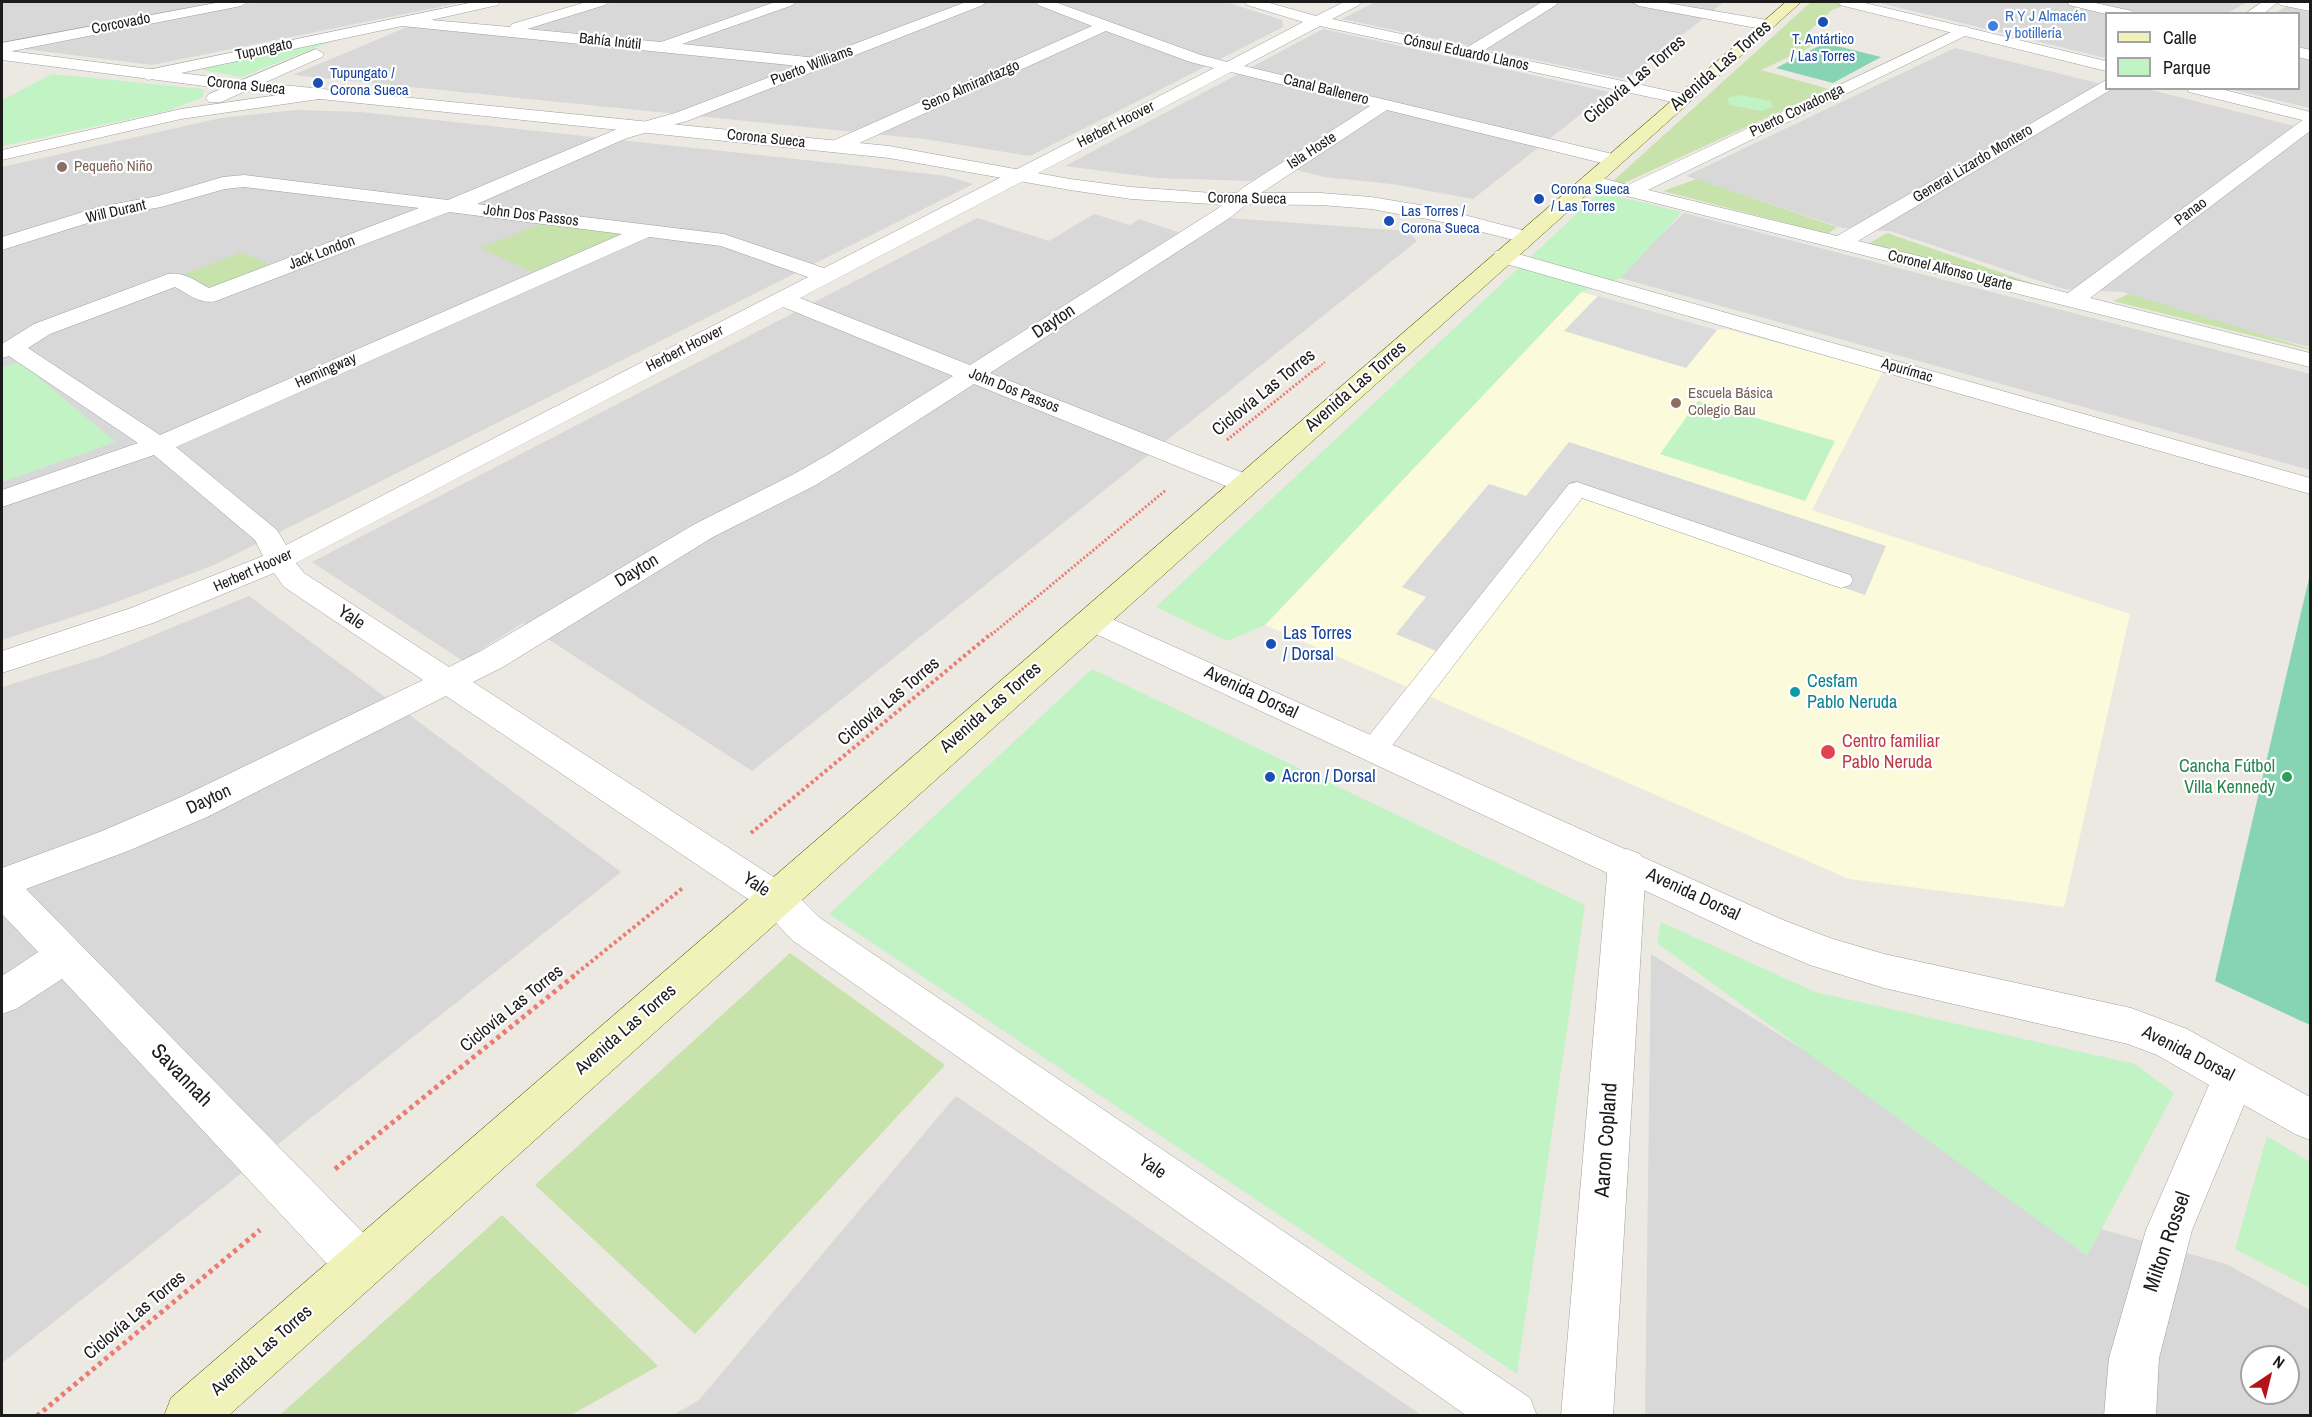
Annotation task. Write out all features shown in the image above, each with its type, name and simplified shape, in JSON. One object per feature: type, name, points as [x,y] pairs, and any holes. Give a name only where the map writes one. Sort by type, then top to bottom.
[{"type":"main road","name":"Avenida Las Torres","points":[[189,1416],[1794,2]]},
{"type":"street","name":"Corcovado","points":[[2,48],[241,2]]},
{"type":"street","name":"Tupungato","points":[[148,75],[494,2]]},
{"type":"street","points":[[504,32],[600,2]]},
{"type":"street","points":[[661,47],[788,2]]},
{"type":"street","name":"Puerto Williams","points":[[645,127],[681,117],[978,2]]},
{"type":"street","name":"Canal Ballenero","points":[[1043,2],[1196,59],[1614,160]]},
{"type":"street","name":"Cónsul Eduardo Llanos","points":[[1252,2],[1317,21],[1682,99]]},
{"type":"street","name":"Herbert Hoover","points":[[2,662],[171,605],[279,560],[1354,2]]},
{"type":"street","points":[[1469,53],[1551,2]]},
{"type":"street","points":[[1639,2],[1767,25]]},
{"type":"street","points":[[1845,2],[2105,66]]},
{"type":"street","points":[[2074,2],[2118,12]]},
{"type":"street","points":[[2255,12],[2271,2]]},
{"type":"street","points":[[2285,2],[2310,7]]},
{"type":"street","name":"Bahía Inútil","points":[[400,21],[820,63]]},
{"type":"street","name":"Seno Almirantazgo","points":[[837,146],[1106,25]]},
{"type":"street","name":"Tupungato","points":[[181,114],[380,26]]},
{"type":"street","name":"Puerto Covadonga","points":[[1630,191],[1964,31]]},
{"type":"street","name":"Corona Sueca","points":[[2,55],[243,86],[837,146],[925,157],[1018,176],[1127,192],[1240,199],[1329,199],[1378,204],[1432,212],[1515,246]]},
{"type":"street","name":"General Lizardo Montero","points":[[1840,243],[2105,86]]},
{"type":"street","points":[[2203,90],[2310,117]]},
{"type":"street","name":"Tupungato","points":[[2,155],[181,114],[320,94]]},
{"type":"street","name":"Isla Hoste","points":[[1240,199],[1384,104]]},
{"type":"street","name":"Panao","points":[[2072,301],[2310,123]]},
{"type":"street","name":"Jack London","points":[[7,349],[42,329],[176,279],[208,296],[467,201],[621,134],[645,127]]},
{"type":"street","name":"John Dos Passos","points":[[231,182],[244,181],[724,240],[826,276]]},
{"type":"street","name":"Coronel Alfonso Ugarte","points":[[1590,181],[2310,360]]},
{"type":"street","name":"Will Durant","points":[[2,244],[106,211],[153,203],[231,182]]},
{"type":"street","name":"Dayton","points":[[2,883],[115,841],[194,807],[268,773],[492,659],[703,531],[804,480],[1224,213],[1240,199]]},
{"type":"street","name":"Hemingway","points":[[2,499],[98,468],[158,445],[645,231]]},
{"type":"street","name":"Apurímac","points":[[1515,246],[2310,486]]},
{"type":"street","name":"John Dos Passos","points":[[782,299],[1246,484]]},
{"type":"street","name":"Yale","points":[[7,349],[158,445],[267,537],[279,560],[294,580],[776,898],[806,929],[1512,1416]]},
{"type":"street","name":"Avenida Dorsal","points":[[1092,620],[1769,931],[1824,953],[1884,971],[2131,1026],[2172,1042],[2310,1120]]},
{"type":"street","name":"Aaron Copland","points":[[1587,1416],[1627,864]]},
{"type":"street","name":"Savannah","points":[[2,889],[360,1264]]},
{"type":"street","points":[[2,997],[66,956]]},
{"type":"street","name":"Milton Rossel","points":[[2130,1416],[2134,1358],[2169,1230],[2234,1077]]},
{"type":"lane","points":[[1374,749],[1577,489],[1841,580]]},
{"type":"path","name":"Ciclovía Las Torres","points":[[37,1416],[297,1199],[718,860],[1197,464],[1327,361]]},
{"type":"shaded area","points":[[2,2],[220,2],[2,44]]},
{"type":"shaded area","points":[[256,2],[464,2],[152,65],[16,48]]},
{"type":"shaded area","points":[[613,2],[1226,2],[1282,20],[1283,27],[1030,156],[924,139],[293,75],[407,27],[419,26],[508,35]]},
{"type":"shaded area","points":[[1375,2],[1724,2],[1626,79],[1342,19]]},
{"type":"shaded area","points":[[1875,2],[2248,2],[2229,12],[2105,12],[2105,58]]},
{"type":"shaded area","points":[[2295,2],[2310,2],[2310,108],[2235,90],[2300,90],[2300,12],[2277,12]]},
{"type":"shaded area","points":[[1323,29],[1609,92],[1473,199],[1392,184],[1324,177],[1278,165],[1252,181],[1157,178],[1065,166]]},
{"type":"shaded area","points":[[1955,48],[2105,85],[2105,90],[2151,90],[2310,130],[2310,347],[2209,321],[2122,292],[2064,289],[1890,231],[1843,228],[1686,176]]},
{"type":"shaded area","points":[[296,110],[361,112],[842,164],[946,176],[973,184],[214,565],[106,606],[2,640],[2,167],[221,118]]},
{"type":"shaded area","points":[[1684,213],[2310,374],[2310,470],[1617,277]]},
{"type":"shaded area","points":[[1094,214],[1130,225],[1139,219],[1198,239],[1229,218],[1407,231],[1417,241],[752,771],[523,623],[463,661],[312,562],[977,218],[1049,241]]},
{"type":"shaded area","name":"Centro familiar Pablo Neruda","points":[[1581,292],[1717,330],[1725,329],[1883,371],[1812,510],[2130,614],[2064,907],[1849,879],[1265,625]]},
{"type":"shaded area","points":[[1598,296],[1717,330],[1686,368],[1564,331]]},
{"type":"shaded area","points":[[1569,442],[1886,546],[1865,595],[1580,497],[1455,659],[1396,634],[1426,597],[1402,587],[1489,484],[1526,496]]},
{"type":"shaded area","points":[[249,596],[621,872],[2,1363],[2,687],[100,657]]},
{"type":"shaded area","points":[[1651,954],[2079,1223],[2226,1264],[2310,1310],[2310,1415],[1645,1416]]},
{"type":"shaded area","points":[[956,1096],[1421,1415],[673,1415],[698,1401]]},
{"type":"green space","points":[[1811,2],[1853,2],[1832,10],[1805,35],[1821,42],[1761,70],[1829,89],[1622,184],[1612,182]]},
{"type":"green space","points":[[335,40],[241,77],[199,69]]},
{"type":"green space","points":[[1825,43],[1881,57],[1833,83],[1776,68]]},
{"type":"green space","points":[[52,74],[203,89],[203,97],[167,111],[2,146],[2,100]]},
{"type":"green space","points":[[1741,95],[1771,101],[1772,107],[1762,111],[1729,105],[1728,98]]},
{"type":"green space","points":[[1697,179],[1837,227],[1828,234],[1663,191]]},
{"type":"green space","points":[[1600,192],[1682,212],[1621,278],[1581,292],[1265,625],[1227,641],[1156,607]]},
{"type":"green space","points":[[540,224],[622,234],[532,272],[480,248]]},
{"type":"green space","points":[[1887,233],[2043,287],[1868,244]]},
{"type":"green space","points":[[242,252],[270,265],[212,288],[184,274]]},
{"type":"green space","points":[[2129,294],[2310,349],[2310,350],[2113,301]]},
{"type":"green space","points":[[20,362],[116,442],[2,482],[2,367]]},
{"type":"green space","points":[[1698,401],[1835,441],[1805,501],[1660,454]]},
{"type":"green space","name":"Cancha Fútbol Villa Kennedy","points":[[2310,574],[2310,1025],[2215,981]]},
{"type":"green space","points":[[1092,669],[1585,905],[1517,1374],[829,914]]},
{"type":"green space","points":[[1661,922],[1815,992],[2135,1064],[2174,1093],[2087,1256],[1657,943]]},
{"type":"green space","points":[[790,953],[945,1065],[695,1334],[535,1185]]},
{"type":"green space","points":[[2267,1136],[2310,1162],[2310,1288],[2235,1249]]},
{"type":"green space","points":[[502,1215],[658,1366],[571,1415],[280,1415]]},
{"type":"place","name":"T. Antártico / Las Torres","points":[[1823,22]]},
{"type":"place","name":"R Y J Almacén y botillería","points":[[1993,26]]},
{"type":"place","name":"Tupungato / Corona Sueca","points":[[318,83]]},
{"type":"place","name":"Pequeño Niño","points":[[62,167]]},
{"type":"place","name":"Corona Sueca / Las Torres","points":[[1539,199]]},
{"type":"place","name":"Las Torres / Corona Sueca","points":[[1389,221]]},
{"type":"place","name":"Escuela Básica Colegio Bau","points":[[1676,403]]},
{"type":"place","name":"Las Torres / Dorsal","points":[[1271,644]]},
{"type":"place","name":"Cesfam Pablo Neruda","points":[[1795,692]]},
{"type":"place","name":"Centro familiar Pablo Neruda","points":[[1828,752]]},
{"type":"place","name":"Acron / Dorsal","points":[[1270,777]]},
{"type":"place","name":"Cancha Fútbol Villa Kennedy","points":[[2287,777]]}]
